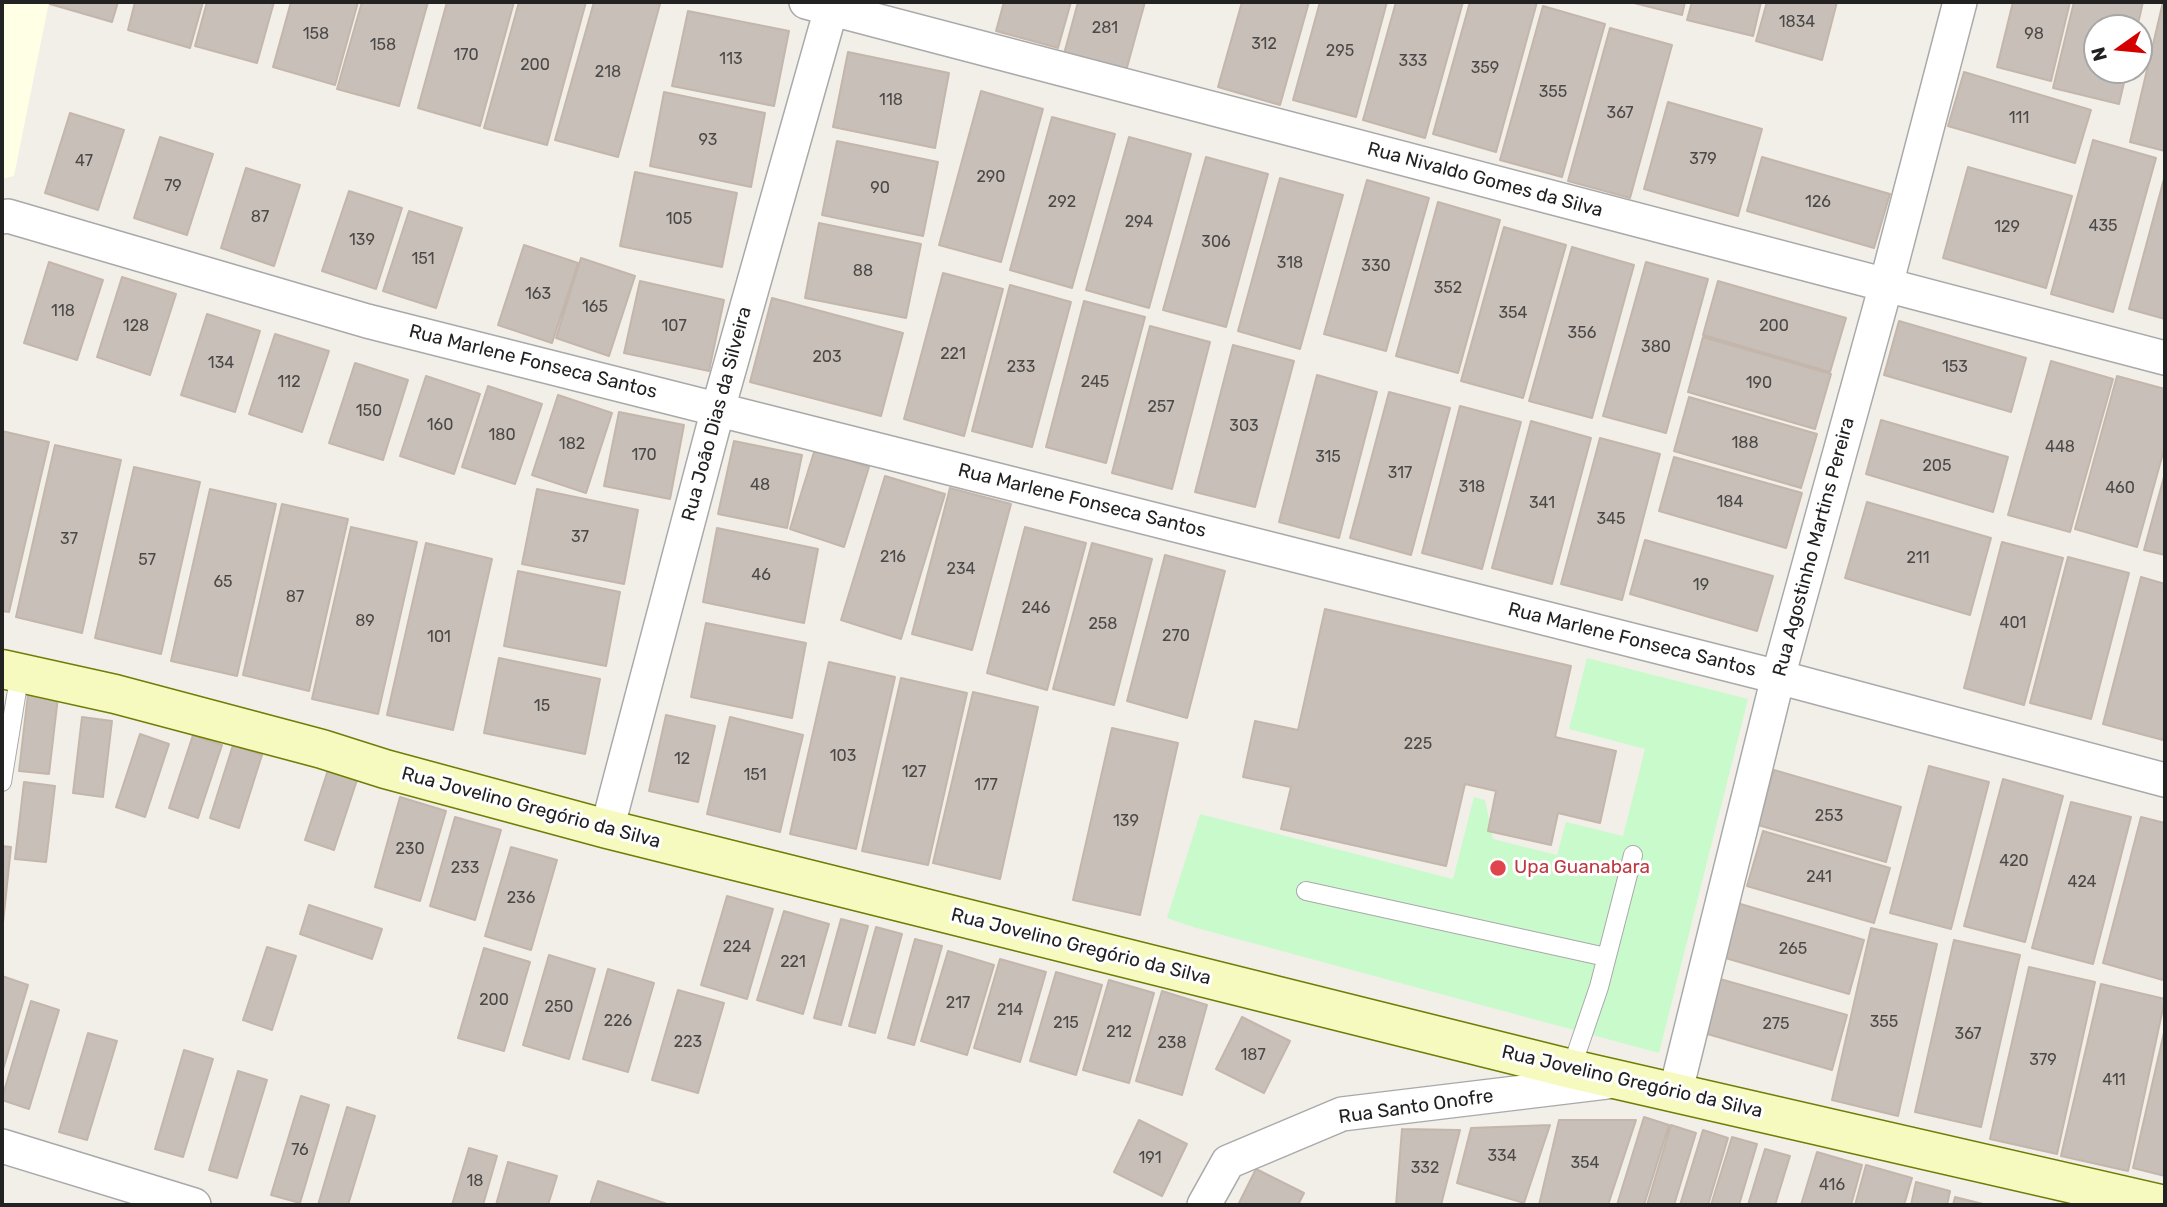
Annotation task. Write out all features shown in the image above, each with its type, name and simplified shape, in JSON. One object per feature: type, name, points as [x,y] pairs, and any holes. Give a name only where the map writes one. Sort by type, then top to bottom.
[{"type":"street","name":"Rua Agostinho Martins Pereira","points":[[1675,1094],[1778,677],[1886,285],[1960,2]]},
{"type":"street","name":"Rua Nivaldo Gomes da Silva","points":[[823,4],[2165,358]]},
{"type":"street","name":"Rua João Dias da Silveira","points":[[607,829],[823,4]]},
{"type":"street","name":"Rua Marlene Fonseca Santos","points":[[2,217],[8,216],[367,321],[1778,677],[2165,780]]},
{"type":"street","name":"Rua Jovelino Gregório da Silva","points":[[11,671],[115,694],[607,829],[1572,1069],[2165,1205]]},
{"type":"street","name":"Rua Santo Onofre","points":[[1204,1205],[1228,1162],[1342,1114],[1619,1080]]},
{"type":"street","points":[[2,1146],[194,1205]]},
{"type":"lane","points":[[2,782],[11,671]]},
{"type":"lane","points":[[1572,1069],[1633,855]]},
{"type":"lane","points":[[1306,891],[1606,957]]},
{"type":"shaded area","points":[[2,2],[49,2],[14,176],[2,179]]},
{"type":"green space","points":[[1587,658],[1748,699],[1659,1053],[1167,918],[1200,814],[1453,879],[1474,797],[1485,800],[1493,839],[1557,855],[1566,822],[1623,836],[1645,749],[1569,729]]},
{"type":"building","points":[[118,2],[112,22],[50,4]]},
{"type":"building","points":[[135,2],[203,2],[190,48],[128,30]]},
{"type":"building","points":[[207,2],[274,2],[257,63],[195,46]]},
{"type":"building","points":[[291,2],[358,2],[335,85],[273,67]]},
{"type":"building","points":[[362,2],[428,2],[399,106],[337,89]]},
{"type":"building","points":[[447,2],[514,2],[480,126],[418,108]]},
{"type":"building","points":[[519,2],[586,2],[547,145],[484,128]]},
{"type":"building","points":[[594,2],[660,4],[618,157],[555,140]]},
{"type":"building","points":[[1004,2],[1071,2],[1058,48],[996,31]]},
{"type":"building","points":[[1078,2],[1145,2],[1126,71],[1064,54]]},
{"type":"building","points":[[1242,2],[1309,2],[1280,105],[1218,87]]},
{"type":"building","points":[[1320,2],[1387,2],[1356,117],[1293,100]]},
{"type":"building","points":[[1396,2],[1463,2],[1425,138],[1363,120]]},
{"type":"building","points":[[1470,2],[1537,2],[1496,152],[1433,134]]},
{"type":"building","points":[[1630,2],[1685,2],[1682,15]]},
{"type":"building","points":[[1692,2],[1761,2],[1753,36],[1687,20]]},
{"type":"building","points":[[1767,2],[1837,2],[1822,60],[1756,41]]},
{"type":"building","points":[[2013,2],[2070,2],[2051,81],[1997,67]]},
{"type":"building","points":[[2074,2],[2143,2],[2140,14],[2083,14],[2083,84],[2124,84],[2119,104],[2053,88]]},
{"type":"building","points":[[2165,2],[2165,151],[2130,142],[2144,84],[2153,84],[2153,44]]},
{"type":"building","points":[[1543,6],[1605,24],[1562,177],[1500,160]]},
{"type":"building","points":[[688,11],[789,31],[774,106],[672,86]]},
{"type":"building","points":[[1610,28],[1672,45],[1630,198],[1568,181]]},
{"type":"building","points":[[848,52],[949,73],[935,148],[833,127]]},
{"type":"building","points":[[1964,72],[2091,110],[2075,163],[1948,126]]},
{"type":"building","points":[[981,91],[1043,109],[1001,262],[939,245]]},
{"type":"building","points":[[664,92],[765,113],[751,187],[650,166]]},
{"type":"building","points":[[1668,102],[1762,129],[1738,216],[1644,189]]},
{"type":"building","points":[[70,113],[124,130],[98,210],[45,193]]},
{"type":"building","points":[[1052,117],[1115,134],[1072,288],[1010,270]]},
{"type":"building","points":[[160,137],[213,154],[187,235],[134,218]]},
{"type":"building","points":[[1129,137],[1191,154],[1149,308],[1086,290]]},
{"type":"building","points":[[2093,140],[2156,158],[2113,312],[2051,294]]},
{"type":"building","points":[[837,141],[938,162],[923,236],[822,215]]},
{"type":"building","points":[[1206,157],[1268,174],[1226,327],[1163,310]]},
{"type":"building","points":[[1762,157],[1890,194],[1874,248],[1747,211]]},
{"type":"building","points":[[1968,167],[2072,196],[2046,288],[1943,258]]},
{"type":"building","points":[[246,168],[300,185],[274,266],[221,248]]},
{"type":"building","points":[[635,172],[737,193],[722,267],[620,246]]},
{"type":"building","points":[[2165,175],[2165,319],[2129,309]]},
{"type":"building","points":[[1280,178],[1343,195],[1300,349],[1238,331]]},
{"type":"building","points":[[1367,180],[1429,198],[1386,351],[1324,334]]},
{"type":"building","points":[[349,191],[402,208],[376,289],[322,271]]},
{"type":"building","points":[[1438,202],[1500,220],[1458,373],[1396,356]]},
{"type":"building","points":[[409,211],[462,228],[436,308],[383,291]]},
{"type":"building","points":[[819,223],[921,244],[906,318],[805,298]]},
{"type":"building","points":[[1504,227],[1566,245],[1523,398],[1461,381]]},
{"type":"building","points":[[524,245],[578,263],[552,343],[498,325]]},
{"type":"building","points":[[1572,247],[1634,265],[1592,418],[1529,401]]},
{"type":"building","points":[[581,258],[635,276],[609,356],[556,338]]},
{"type":"building","points":[[49,262],[103,280],[77,360],[24,343]]},
{"type":"building","points":[[1646,262],[1708,279],[1666,433],[1603,416]]},
{"type":"building","points":[[943,273],[1003,289],[964,436],[904,419]]},
{"type":"building","points":[[122,277],[176,294],[150,375],[97,357]]},
{"type":"building","points":[[640,281],[724,300],[709,371],[624,353]]},
{"type":"building","points":[[1718,281],[1846,318],[1830,372],[1703,335]]},
{"type":"building","points":[[1010,285],[1071,302],[1032,447],[972,431]]},
{"type":"building","points":[[772,298],[903,333],[881,416],[750,382]]},
{"type":"building","points":[[1084,301],[1145,317],[1106,463],[1046,447]]},
{"type":"building","points":[[207,314],[260,331],[235,412],[181,395]]},
{"type":"building","points":[[1899,321],[2026,358],[2011,412],[1884,375]]},
{"type":"building","points":[[1150,326],[1210,342],[1172,489],[1112,473]]},
{"type":"building","points":[[275,334],[329,351],[302,432],[249,414]]},
{"type":"building","points":[[1703,337],[1831,374],[1815,429],[1688,392]]},
{"type":"building","points":[[1233,345],[1294,361],[1255,507],[1195,492]]},
{"type":"building","points":[[2051,361],[2113,379],[2070,532],[2008,515]]},
{"type":"building","points":[[355,363],[408,380],[383,460],[329,443]]},
{"type":"building","points":[[1317,375],[1377,392],[1339,538],[1279,522]]},
{"type":"building","points":[[426,376],[480,394],[454,474],[400,456]]},
{"type":"building","points":[[2117,376],[2165,389],[2165,446],[2137,547],[2075,529]]},
{"type":"building","points":[[488,386],[542,404],[515,484],[462,467]]},
{"type":"building","points":[[1389,392],[1450,408],[1411,555],[1350,538]]},
{"type":"building","points":[[558,395],[612,413],[586,493],[532,475]]},
{"type":"building","points":[[1689,397],[1817,434],[1801,488],[1674,451]]},
{"type":"building","points":[[1460,406],[1521,422],[1482,569],[1422,553]]},
{"type":"building","points":[[619,412],[684,425],[670,499],[604,486]]},
{"type":"building","points":[[1881,420],[2008,457],[1993,512],[1866,474]]},
{"type":"building","points":[[1531,421],[1591,438],[1552,584],[1492,568]]},
{"type":"building","points":[[2,431],[49,442],[9,612],[2,611]]},
{"type":"building","points":[[1600,438],[1660,454],[1622,600],[1561,584]]},
{"type":"building","points":[[734,441],[802,455],[787,528],[718,514]]},
{"type":"building","points":[[55,445],[121,460],[82,633],[16,617]]},
{"type":"building","points":[[815,449],[869,467],[844,547],[790,529]]},
{"type":"building","points":[[1674,457],[1802,493],[1786,548],[1659,511]]},
{"type":"building","points":[[134,467],[200,482],[161,654],[95,638]]},
{"type":"building","points":[[2165,473],[2165,555],[2144,550]]},
{"type":"building","points":[[885,476],[945,494],[901,639],[841,620]]},
{"type":"building","points":[[950,488],[1011,504],[972,650],[912,634]]},
{"type":"building","points":[[210,489],[276,504],[237,676],[171,661]]},
{"type":"building","points":[[537,489],[638,510],[624,584],[522,564]]},
{"type":"building","points":[[1867,502],[1991,538],[1970,615],[1845,578]]},
{"type":"building","points":[[282,504],[348,519],[309,691],[243,675]]},
{"type":"building","points":[[351,527],[417,542],[378,714],[312,699]]},
{"type":"building","points":[[1025,527],[1086,543],[1047,690],[987,673]]},
{"type":"building","points":[[717,528],[818,549],[804,623],[703,602]]},
{"type":"building","points":[[1645,540],[1773,576],[1757,631],[1630,594]]},
{"type":"building","points":[[2002,542],[2063,558],[2024,705],[1964,688]]},
{"type":"building","points":[[426,543],[492,559],[453,730],[387,715]]},
{"type":"building","points":[[1092,543],[1152,559],[1114,705],[1053,689]]},
{"type":"building","points":[[1165,555],[1225,571],[1187,718],[1127,701]]},
{"type":"building","points":[[2068,557],[2129,573],[2091,719],[2030,703]]},
{"type":"building","points":[[518,571],[620,592],[606,666],[504,646]]},
{"type":"building","points":[[2141,577],[2165,584],[2163,740],[2103,724]]},
{"type":"building","points":[[1325,609],[1571,666],[1555,737],[1616,751],[1600,823],[1558,813],[1551,845],[1488,831],[1496,791],[1465,784],[1446,866],[1281,829],[1291,787],[1243,777],[1255,721],[1298,730]]},
{"type":"building","points":[[706,623],[806,643],[792,718],[691,697]]},
{"type":"building","points":[[499,658],[600,679],[585,754],[484,733]]},
{"type":"building","points":[[829,662],[895,677],[856,849],[790,834]]},
{"type":"building","points":[[901,678],[967,693],[928,865],[862,851]]},
{"type":"building","points":[[973,692],[1038,707],[1000,879],[933,863]]},
{"type":"building","points":[[28,694],[58,697],[49,774],[19,771]]},
{"type":"building","points":[[666,715],[715,726],[698,802],[649,791]]},
{"type":"building","points":[[82,717],[112,721],[103,797],[73,793]]},
{"type":"building","points":[[730,717],[803,735],[780,832],[707,814]]},
{"type":"building","points":[[1112,728],[1178,743],[1140,915],[1073,900]]},
{"type":"building","points":[[140,734],[169,744],[145,817],[116,807]]},
{"type":"building","points":[[193,735],[222,745],[198,818],[169,808]]},
{"type":"building","points":[[233,745],[262,755],[239,828],[210,818]]},
{"type":"building","points":[[1929,766],[1989,782],[1951,929],[1890,913]]},
{"type":"building","points":[[329,767],[358,777],[334,850],[305,840]]},
{"type":"building","points":[[1774,770],[1901,807],[1886,862],[1758,825]]},
{"type":"building","points":[[2003,779],[2063,796],[2025,942],[1964,926]]},
{"type":"building","points":[[24,782],[55,786],[46,862],[15,859]]},
{"type":"building","points":[[400,797],[446,811],[420,901],[375,887]]},
{"type":"building","points":[[2071,802],[2131,817],[2093,964],[2032,948]]},
{"type":"building","points":[[455,817],[501,830],[475,920],[430,906]]},
{"type":"building","points":[[2141,817],[2165,823],[2163,980],[2103,963]]},
{"type":"building","points":[[1763,831],[1890,868],[1874,923],[1747,886]]},
{"type":"building","points":[[2,846],[11,847],[3,923],[2,923]]},
{"type":"building","points":[[511,847],[557,860],[531,950],[485,936]]},
{"type":"building","points":[[727,896],[773,909],[747,999],[701,985]]},
{"type":"building","points":[[1737,903],[1864,940],[1849,994],[1722,957]]},
{"type":"building","points":[[309,905],[382,929],[372,959],[300,934]]},
{"type":"building","points":[[784,911],[829,924],[803,1014],[757,1000]]},
{"type":"building","points":[[841,919],[868,926],[841,1025],[814,1018]]},
{"type":"building","points":[[876,927],[902,934],[875,1033],[849,1026]]},
{"type":"building","points":[[1871,928],[1937,944],[1898,1116],[1832,1100]]},
{"type":"building","points":[[915,939],[942,946],[914,1045],[888,1038]]},
{"type":"building","points":[[1954,940],[2020,955],[1981,1127],[1915,1112]]},
{"type":"building","points":[[267,947],[296,956],[272,1030],[243,1020]]},
{"type":"building","points":[[484,948],[530,962],[504,1051],[458,1038]]},
{"type":"building","points":[[948,951],[994,965],[967,1055],[921,1041]]},
{"type":"building","points":[[549,955],[595,969],[569,1059],[523,1045]]},
{"type":"building","points":[[1000,959],[1046,972],[1020,1062],[974,1048]]},
{"type":"building","points":[[2029,967],[2095,982],[2057,1154],[1990,1139]]},
{"type":"building","points":[[608,969],[654,983],[628,1072],[583,1059]]},
{"type":"building","points":[[1056,972],[1102,985],[1076,1075],[1030,1061]]},
{"type":"building","points":[[2,976],[28,985],[2,1073]]},
{"type":"building","points":[[1720,979],[1847,1015],[1832,1070],[1704,1033]]},
{"type":"building","points":[[1109,980],[1154,993],[1129,1083],[1083,1070]]},
{"type":"building","points":[[2101,984],[2165,999],[2128,1171],[2061,1156]]},
{"type":"building","points":[[678,990],[724,1003],[698,1093],[652,1080]]},
{"type":"building","points":[[1162,991],[1207,1005],[1182,1095],[1136,1081]]},
{"type":"building","points":[[31,1001],[59,1010],[29,1109],[2,1098]]},
{"type":"building","points":[[1242,1017],[1290,1041],[1264,1093],[1216,1069]]},
{"type":"building","points":[[2165,1028],[2165,1176],[2133,1168]]},
{"type":"building","points":[[88,1033],[117,1041],[87,1140],[59,1132]]},
{"type":"building","points":[[184,1050],[213,1059],[183,1157],[155,1149]]},
{"type":"building","points":[[238,1071],[267,1080],[237,1178],[209,1170]]},
{"type":"building","points":[[301,1096],[329,1105],[300,1203],[271,1195]]},
{"type":"building","points":[[347,1107],[375,1116],[348,1205],[318,1205]]},
{"type":"building","points":[[1644,1117],[1669,1125],[1644,1205],[1617,1205]]},
{"type":"building","points":[[1139,1120],[1187,1144],[1162,1196],[1114,1172]]},
{"type":"building","points":[[1559,1120],[1636,1120],[1608,1205],[1539,1205]]},
{"type":"building","points":[[1550,1125],[1524,1203],[1457,1183],[1471,1128]]},
{"type":"building","points":[[1671,1125],[1696,1133],[1674,1205],[1647,1205]]},
{"type":"building","points":[[1402,1129],[1460,1130],[1441,1205],[1396,1205]]},
{"type":"building","points":[[1703,1130],[1728,1138],[1708,1205],[1680,1205]]},
{"type":"building","points":[[1732,1137],[1757,1144],[1739,1205],[1711,1205]]},
{"type":"building","points":[[469,1148],[497,1156],[483,1205],[452,1205]]},
{"type":"building","points":[[1765,1149],[1790,1156],[1775,1205],[1748,1205]]},
{"type":"building","points":[[1817,1152],[1862,1165],[1851,1205],[1801,1205]]},
{"type":"building","points":[[508,1162],[557,1176],[548,1205],[496,1205]]},
{"type":"building","points":[[1866,1165],[1912,1178],[1904,1205],[1855,1205]]},
{"type":"building","points":[[1256,1169],[1304,1193],[1298,1205],[1238,1205]]},
{"type":"building","points":[[598,1181],[670,1205],[590,1205]]},
{"type":"building","points":[[1916,1182],[1950,1191],[1947,1205],[1911,1205]]},
{"type":"building","points":[[1955,1197],[1987,1205],[1953,1205]]},
{"type":"place","name":"Upa Guanabara","points":[[1498,868]]}]
